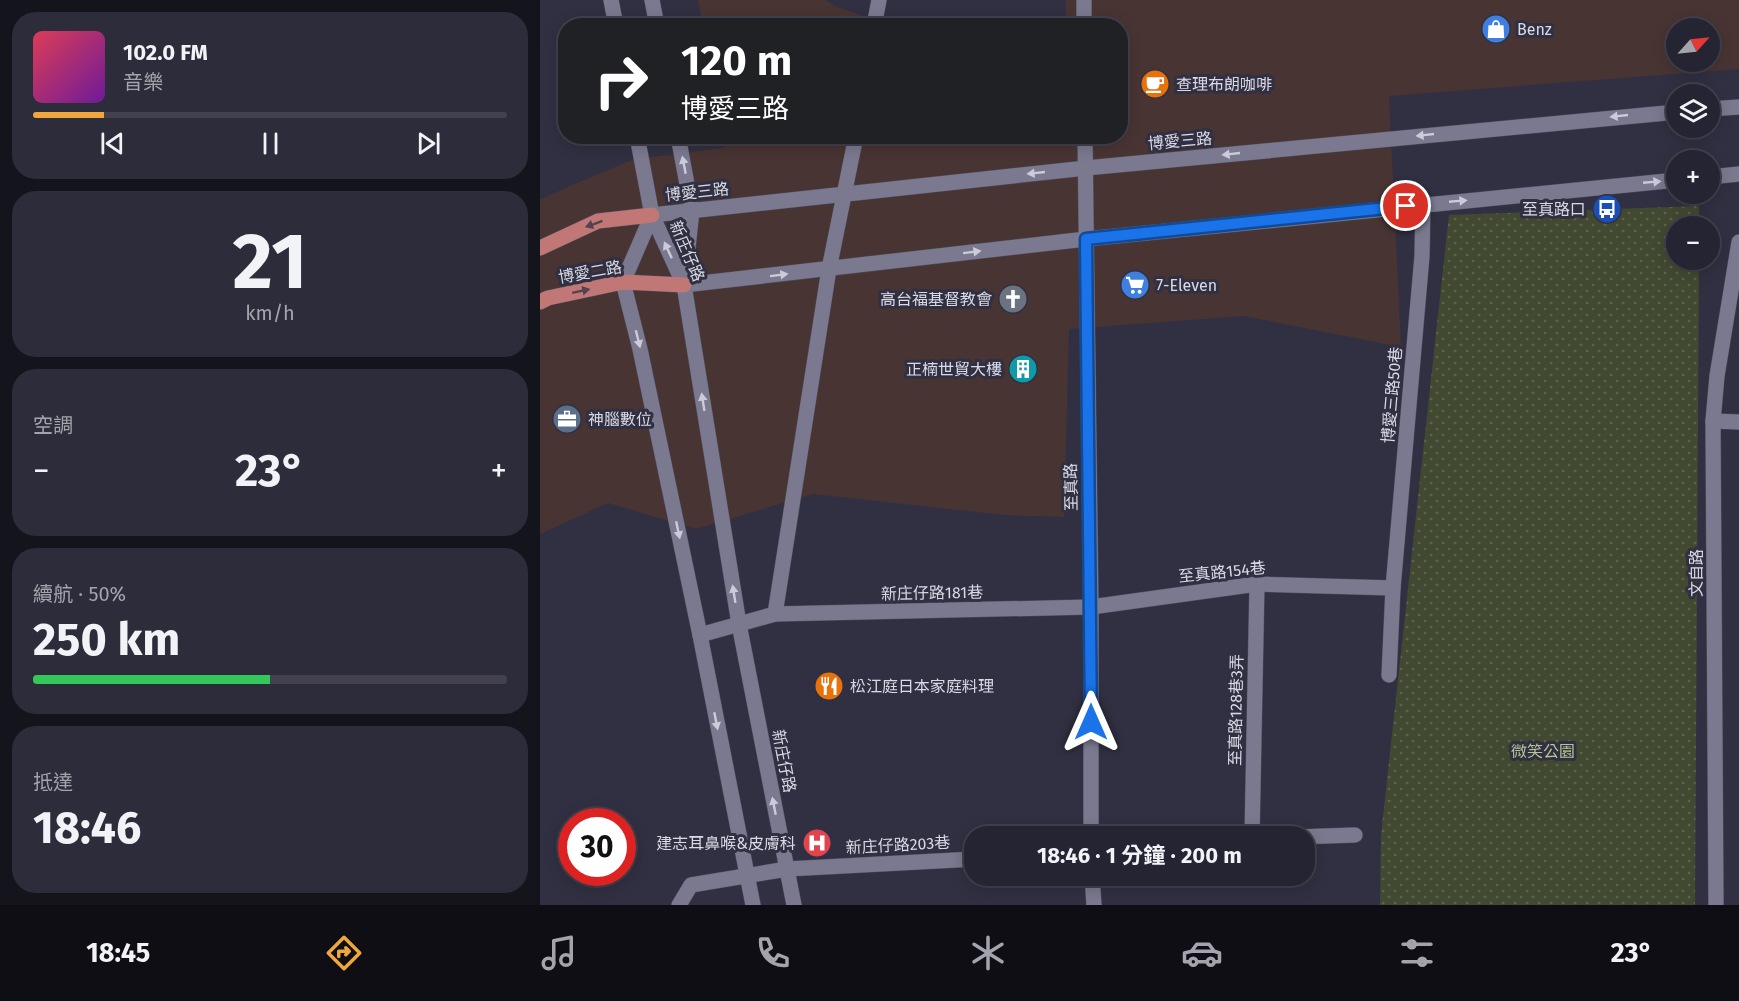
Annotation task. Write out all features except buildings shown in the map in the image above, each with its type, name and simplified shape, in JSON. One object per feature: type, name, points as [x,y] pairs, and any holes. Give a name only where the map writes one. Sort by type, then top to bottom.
[{"type":"main road","points":[[540,248],[598,221],[652,215]]},
{"type":"main road","name":"博愛二路","points":[[540,302],[548,298],[623,282],[684,285]]},
{"type":"street","points":[[611,0],[614,18]]},
{"type":"street","points":[[652,0],[655,18]]},
{"type":"street","points":[[876,18],[879,0]]},
{"type":"street","points":[[1084,0],[1084,18]]},
{"type":"street","points":[[1720,108],[1739,107]]},
{"type":"street","name":"博愛三路","points":[[652,215],[1086,168],[1666,113]]},
{"type":"street","points":[[639,144],[652,215]]},
{"type":"street","points":[[679,144],[692,211],[684,285],[1086,239],[1666,181]]},
{"type":"street","points":[[700,635],[775,614],[829,269],[854,144]]},
{"type":"street","name":"至真路","points":[[1085,144],[1091,607],[1091,826]]},
{"type":"street","points":[[1720,176],[1739,174]]},
{"type":"street","name":"博愛三路50巷","points":[[1389,675],[1393,588],[1422,256],[1423,204]]},
{"type":"street","name":"新庄仔路","points":[[623,282],[652,215]]},
{"type":"street","name":"新庄仔路","points":[[652,215],[684,285],[739,624],[794,905]]},
{"type":"street","name":"文自路","points":[[1716,905],[1713,421],[1717,376],[1739,242]]},
{"type":"street","points":[[623,282],[640,349],[700,635],[753,905]]},
{"type":"street","points":[[1713,421],[1739,422]]},
{"type":"street","name":"至真路154巷","points":[[1091,607],[1257,584],[1393,588]]},
{"type":"street","name":"至真路128巷3弄","points":[[1252,826],[1257,584]]},
{"type":"street","name":"新庄仔路181巷","points":[[775,614],[1091,607]]},
{"type":"street","points":[[1315,836],[1355,835]]},
{"type":"street","name":"新庄仔路203巷","points":[[679,905],[691,885],[787,869],[964,860]]},
{"type":"street","points":[[1093,886],[1094,905]]},
{"type":"shaded area","points":[[698,0],[825,0],[868,18],[702,18]]},
{"type":"shaded area","points":[[1066,0],[1739,0],[1739,69],[1720,70],[1720,18],[1666,18],[1666,72],[1700,72],[1389,96],[1401,347],[1244,316],[1069,329],[1064,517],[1004,515],[813,494],[696,529],[608,503],[540,534],[540,200],[632,160],[727,147],[726,144],[1128,144],[1128,18],[1066,18]]},
{"type":"green space","name":"微笑公園","points":[[1699,206],[1699,216],[1666,216],[1666,270],[1699,270],[1695,905],[1380,905],[1381,835],[1449,215]]},
{"type":"place","name":"Benz","points":[[1496,29]]},
{"type":"place","name":"查理布朗咖啡","points":[[1155,84]]},
{"type":"place","name":"至真路口","points":[[1607,209]]},
{"type":"place","name":"7-Eleven","points":[[1135,285]]},
{"type":"place","name":"高台福基督教會","points":[[1013,299]]},
{"type":"place","name":"正楠世貿大樓","points":[[1023,369]]},
{"type":"place","name":"神腦數位","points":[[567,419]]},
{"type":"place","name":"松江庭日本家庭料理","points":[[829,686]]},
{"type":"place","name":"建志耳鼻喉&皮膚科","points":[[817,843]]},
{"type":"route","points":[[1091,722],[1086,239],[1406,206]]}]
